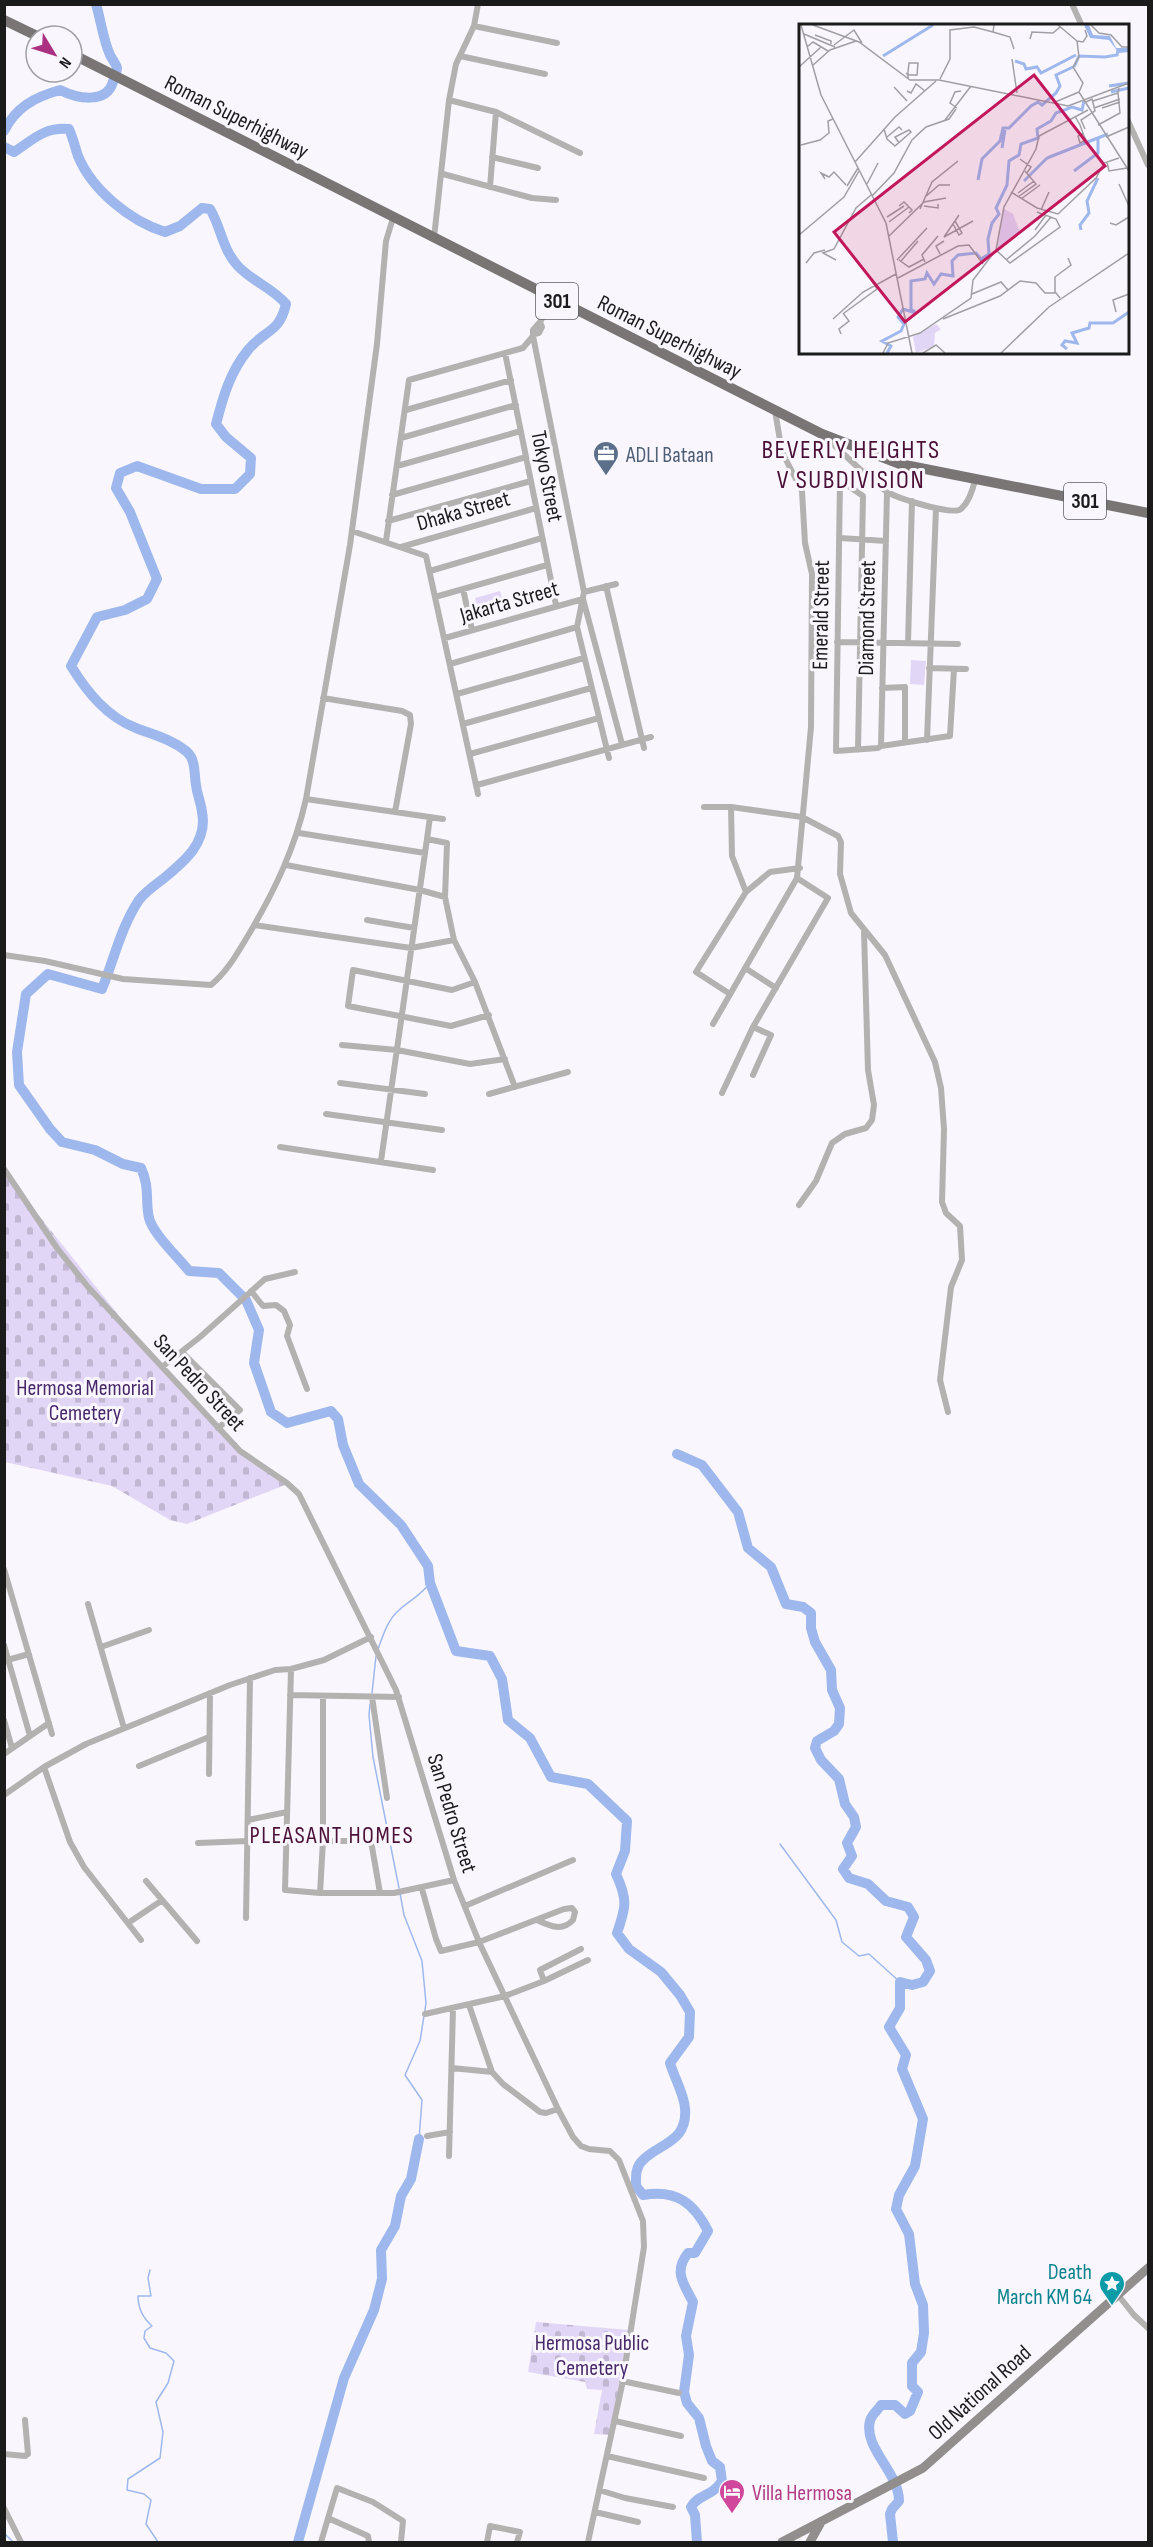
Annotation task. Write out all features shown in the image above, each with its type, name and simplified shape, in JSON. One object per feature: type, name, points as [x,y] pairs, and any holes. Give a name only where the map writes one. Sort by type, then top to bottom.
[{"type":"main road","points":[[4,20],[24,30]]},
{"type":"main road","name":"Roman Superhighway","points":[[84,60],[822,434],[900,464],[1149,513]]},
{"type":"main road","name":"Old National Road","points":[[782,2542],[913,2475],[1149,2268]]},
{"type":"main road","points":[[810,2542],[820,2524]]},
{"type":"street","points":[[434,238],[449,100],[459,56],[474,26],[478,4]]},
{"type":"street","points":[[1072,4],[1081,24]]},
{"type":"street","points":[[474,26],[557,43]]},
{"type":"street","points":[[459,56],[545,74]]},
{"type":"street","points":[[449,100],[496,112],[580,153]]},
{"type":"street","points":[[490,187],[496,112]]},
{"type":"street","points":[[1129,123],[1149,165]]},
{"type":"street","points":[[492,157],[538,168]]},
{"type":"street","points":[[442,174],[532,198],[556,200]]},
{"type":"street","points":[[4,955],[45,961],[123,979],[211,985],[223,975],[254,925],[286,866],[298,833],[306,799],[352,531],[377,345],[386,241],[393,218]]},
{"type":"street","points":[[386,541],[409,380],[523,348],[534,335],[539,333],[542,327],[540,322],[553,299]]},
{"type":"street","points":[[534,335],[584,596],[622,744]]},
{"type":"street","points":[[523,348],[538,357]]},
{"type":"street","name":"Tokyo Street","points":[[505,353],[556,605]]},
{"type":"street","points":[[406,410],[511,380]]},
{"type":"street","points":[[401,438],[516,405]]},
{"type":"street","points":[[712,1024],[797,878],[800,868],[802,818],[811,727],[812,574],[805,543],[801,491],[782,452],[775,410]]},
{"type":"street","points":[[397,466],[521,431]]},
{"type":"street","points":[[822,434],[887,492],[912,501],[956,511],[963,508],[972,493],[975,480]]},
{"type":"street","points":[[393,495],[526,457]]},
{"type":"street","name":"Emerald Street","points":[[858,750],[836,752],[840,480],[863,496],[863,539]]},
{"type":"street","points":[[388,521],[531,481]]},
{"type":"street","name":"Diamond Street","points":[[881,746],[887,492]]},
{"type":"street","points":[[908,643],[912,501]]},
{"type":"street","name":"Dhaka Street","points":[[399,547],[536,508]]},
{"type":"street","points":[[927,740],[936,508]]},
{"type":"street","points":[[352,531],[426,556],[478,794]]},
{"type":"street","points":[[430,571],[542,538]]},
{"type":"street","points":[[840,538],[886,541]]},
{"type":"street","points":[[863,539],[858,750],[950,736],[954,669]]},
{"type":"street","points":[[435,597],[547,565]]},
{"type":"street","name":"Jakarta Street","points":[[444,638],[556,605],[616,584]]},
{"type":"street","points":[[606,586],[644,748]]},
{"type":"street","points":[[463,589],[472,630]]},
{"type":"street","points":[[584,596],[578,627],[609,758]]},
{"type":"street","points":[[450,664],[578,627]]},
{"type":"street","points":[[837,642],[958,644]]},
{"type":"street","points":[[457,694],[584,658]]},
{"type":"street","points":[[930,668],[966,669]]},
{"type":"street","points":[[882,688],[905,687],[905,742]]},
{"type":"street","points":[[463,724],[591,688]]},
{"type":"street","points":[[323,698],[402,711],[410,716],[411,724],[395,812]]},
{"type":"street","points":[[470,754],[599,718]]},
{"type":"street","points":[[477,785],[651,737]]},
{"type":"street","points":[[306,799],[443,819]]},
{"type":"street","points":[[704,807],[731,807],[802,818],[834,832],[840,839],[840,874],[843,892],[851,913],[889,962],[935,1062],[939,1076],[944,1129],[942,1202],[946,1213],[961,1229],[963,1253],[951,1287],[942,1359],[941,1390],[948,1412]]},
{"type":"street","points":[[731,807],[732,856],[746,892]]},
{"type":"street","points":[[381,1161],[430,817]]},
{"type":"street","points":[[298,833],[425,853]]},
{"type":"street","points":[[427,839],[447,843],[446,897],[454,940],[476,982],[515,1087]]},
{"type":"street","points":[[286,866],[420,890],[446,897]]},
{"type":"street","points":[[730,994],[696,972],[746,892],[770,872],[800,868]]},
{"type":"street","points":[[722,1093],[753,1027],[828,898],[797,878]]},
{"type":"street","points":[[367,920],[414,928]]},
{"type":"street","points":[[254,925],[411,948],[454,940]]},
{"type":"street","points":[[799,1205],[816,1180],[832,1143],[844,1134],[866,1128],[872,1120],[874,1105],[868,1070],[864,931]]},
{"type":"street","points":[[745,968],[776,988]]},
{"type":"street","points":[[476,982],[452,990],[407,979],[353,970],[348,1005],[451,1026],[489,1015]]},
{"type":"street","points":[[753,1027],[771,1035],[753,1075]]},
{"type":"street","points":[[342,1045],[397,1050],[470,1064],[505,1059]]},
{"type":"street","points":[[489,1094],[568,1072]]},
{"type":"street","points":[[340,1083],[425,1094]]},
{"type":"street","points":[[326,1114],[442,1130]]},
{"type":"street","points":[[280,1147],[433,1170]]},
{"type":"street","name":"San Pedro Street","points":[[4,1169],[57,1248],[88,1287],[240,1451],[287,1483],[299,1494],[399,1697],[454,1880],[479,1942],[558,2109],[573,2137],[581,2146],[610,2151],[616,2156],[643,2221],[644,2247],[615,2421],[588,2542]]},
{"type":"street","points":[[162,1367],[265,1279],[295,1272]]},
{"type":"street","points":[[248,1293],[263,1306],[276,1305],[285,1311],[290,1325],[287,1336],[307,1389]]},
{"type":"street","points":[[182,1352],[240,1410],[218,1428]]},
{"type":"street","points":[[4,1569],[52,1734]]},
{"type":"street","points":[[88,1604],[124,1728]]},
{"type":"street","points":[[101,1647],[149,1630]]},
{"type":"street","points":[[4,1795],[44,1767],[86,1744],[250,1678],[275,1670],[291,1669],[324,1660],[371,1637]]},
{"type":"street","points":[[4,1645],[30,1736]]},
{"type":"street","points":[[7,1661],[29,1654]]},
{"type":"street","points":[[291,1669],[285,1890],[320,1893],[380,1893],[422,1888],[454,1880]]},
{"type":"street","points":[[246,1918],[250,1678]]},
{"type":"street","points":[[209,1774],[210,1693]]},
{"type":"street","points":[[290,1695],[399,1697]]},
{"type":"street","points":[[320,1893],[323,1841],[323,1696]]},
{"type":"street","points":[[372,1697],[387,1798]]},
{"type":"street","points":[[4,1720],[12,1748]]},
{"type":"street","points":[[4,1754],[49,1723]]},
{"type":"street","points":[[139,1766],[209,1737]]},
{"type":"street","points":[[44,1767],[70,1842],[84,1867],[141,1940]]},
{"type":"street","points":[[248,1820],[287,1812]]},
{"type":"street","points":[[323,1841],[371,1840],[380,1893]]},
{"type":"street","points":[[198,1843],[248,1841]]},
{"type":"street","points":[[465,1906],[573,1860]]},
{"type":"street","points":[[146,1881],[197,1941]]},
{"type":"street","points":[[422,1888],[439,1949],[444,1952],[479,1942],[537,1920],[570,1908],[575,1912],[573,1920],[562,1927],[555,1927],[537,1920]]},
{"type":"street","points":[[128,1923],[161,1901]]},
{"type":"street","points":[[544,1981],[540,1970],[581,1949]]},
{"type":"street","points":[[425,2014],[505,1996],[588,1960]]},
{"type":"street","points":[[469,2005],[492,2072],[503,2084],[540,2112],[546,2113],[558,2109]]},
{"type":"street","points":[[449,2156],[453,2009]]},
{"type":"street","points":[[452,2068],[492,2072]]},
{"type":"street","points":[[427,2136],[450,2132]]},
{"type":"street","points":[[1118,2295],[1134,2315],[1149,2328]]},
{"type":"street","points":[[622,2381],[679,2393]]},
{"type":"street","points":[[4,2454],[25,2456],[28,2454],[25,2420]]},
{"type":"street","points":[[615,2421],[681,2436]]},
{"type":"street","points":[[607,2456],[704,2478]]},
{"type":"street","points":[[321,2542],[337,2488],[373,2502],[403,2521],[401,2542]]},
{"type":"street","points":[[599,2490],[625,2498],[673,2507]]},
{"type":"street","points":[[4,2508],[21,2542]]},
{"type":"street","points":[[596,2512],[638,2522]]},
{"type":"street","points":[[328,2518],[368,2536],[369,2542]]},
{"type":"street","points":[[487,2542],[490,2526],[520,2532],[518,2542]]},
{"type":"green space","points":[[500,591],[504,605],[479,612],[475,598]]},
{"type":"green space","points":[[911,660],[926,661],[924,685],[910,684]]},
{"type":"green space","name":"Hermosa Memorial Cemetery","points":[[4,1172],[157,1363],[240,1454],[285,1485],[187,1524],[170,1520],[112,1486],[5,1462]]},
{"type":"green space","name":"Hermosa Public Cemetery","points":[[536,2322],[629,2330],[610,2435],[594,2434],[602,2390],[587,2389],[585,2382],[528,2372]]},
{"type":"waterway","points":[[4,131],[20,109],[42,96],[60,90],[90,98],[104,94],[109,89],[117,68],[108,49],[96,4]]},
{"type":"waterway","points":[[4,147],[14,152],[46,132],[69,129],[84,169],[114,203],[139,220],[165,232],[180,226],[202,208],[210,209],[228,252],[237,265],[286,304],[280,321],[254,343],[236,367],[224,395],[216,424],[226,437],[251,458],[250,474],[235,489],[201,489],[137,466],[120,473],[116,488],[130,512],[157,579],[147,599],[125,610],[97,617],[71,666],[91,694],[116,717],[136,728],[174,743],[189,754],[193,762],[201,809],[202,833],[187,858],[139,900],[123,932],[102,989],[48,974],[26,994],[17,1052],[19,1085],[62,1142],[95,1150],[123,1164],[141,1168],[146,1187],[149,1218],[161,1238],[189,1271],[219,1273],[246,1300],[259,1330],[254,1363],[271,1412],[287,1423],[331,1411],[338,1419],[343,1445],[359,1484],[401,1525],[428,1566],[430,1583],[456,1651],[490,1656],[502,1679],[508,1720],[530,1738],[551,1777],[588,1784],[627,1821],[625,1851],[616,1874],[624,1897],[617,1933],[629,1949],[661,1972],[680,1995],[690,2012],[689,2037],[670,2063],[681,2091],[685,2119],[678,2135],[640,2163],[636,2172],[636,2186],[643,2195],[665,2194],[683,2200],[697,2213],[708,2231],[695,2253],[688,2253],[681,2266],[682,2278],[693,2302],[686,2336],[689,2355],[684,2392],[687,2403],[699,2418],[712,2461],[720,2467],[722,2481],[691,2507],[695,2515],[697,2542]]},
{"type":"waterway","points":[[677,1454],[702,1465],[738,1512],[748,1548],[771,1567],[786,1604],[803,1607],[811,1613],[811,1628],[815,1642],[831,1670],[832,1690],[840,1708],[839,1724],[834,1731],[817,1741],[815,1748],[821,1760],[839,1779],[845,1804],[854,1817],[856,1827],[847,1843],[852,1856],[843,1869],[849,1878],[868,1884],[886,1901],[908,1907],[914,1917],[906,1937],[926,1960],[930,1971],[923,1982],[912,1985],[900,1982],[900,2008],[889,2027],[906,2055],[902,2069],[923,2119],[915,2166],[899,2195],[896,2209],[909,2234],[915,2284],[923,2305],[924,2333],[921,2352],[912,2363],[912,2386],[918,2392],[910,2411],[905,2414],[895,2405],[881,2405],[871,2419],[869,2431],[876,2451],[897,2490],[899,2501],[890,2514],[893,2542]]},
{"type":"waterway","points":[[378,1649],[394,1615],[430,1583]]},
{"type":"waterway","points":[[372,1693],[376,1656]]},
{"type":"waterway","points":[[370,1704],[373,1757],[399,1888]]},
{"type":"waterway","points":[[780,1844],[836,1920],[842,1942],[859,1956],[869,1954],[900,1982]]},
{"type":"waterway","points":[[400,1893],[404,1915],[422,1961],[426,2003],[420,2041],[405,2075],[422,2100],[419,2139]]},
{"type":"waterway","points":[[298,2542],[344,2378],[374,2310],[382,2279],[381,2250],[395,2226],[401,2196],[411,2179],[419,2139]]},
{"type":"waterway","points":[[150,2270],[148,2278],[151,2296],[138,2296],[142,2313],[152,2326],[145,2331],[144,2338],[150,2348],[166,2353],[174,2361],[168,2383],[156,2402],[163,2432],[160,2458],[128,2479],[127,2490],[144,2494],[151,2500],[146,2524],[158,2542]]},
{"type":"waterway","points":[[4,2533],[13,2542]]},
{"type":"place","name":"ADLI Bataan","points":[[606,477]]},
{"type":"place","name":"Death March KM 64","points":[[1112,2307]]},
{"type":"place","name":"Villa Hermosa","points":[[732,2515]]},
{"type":"district","name":"BEVERLY HEIGHTS V SUBDIVISION","points":[[851,464]]},
{"type":"district","name":"PLEASANT HOMES","points":[[332,1835]]}]
